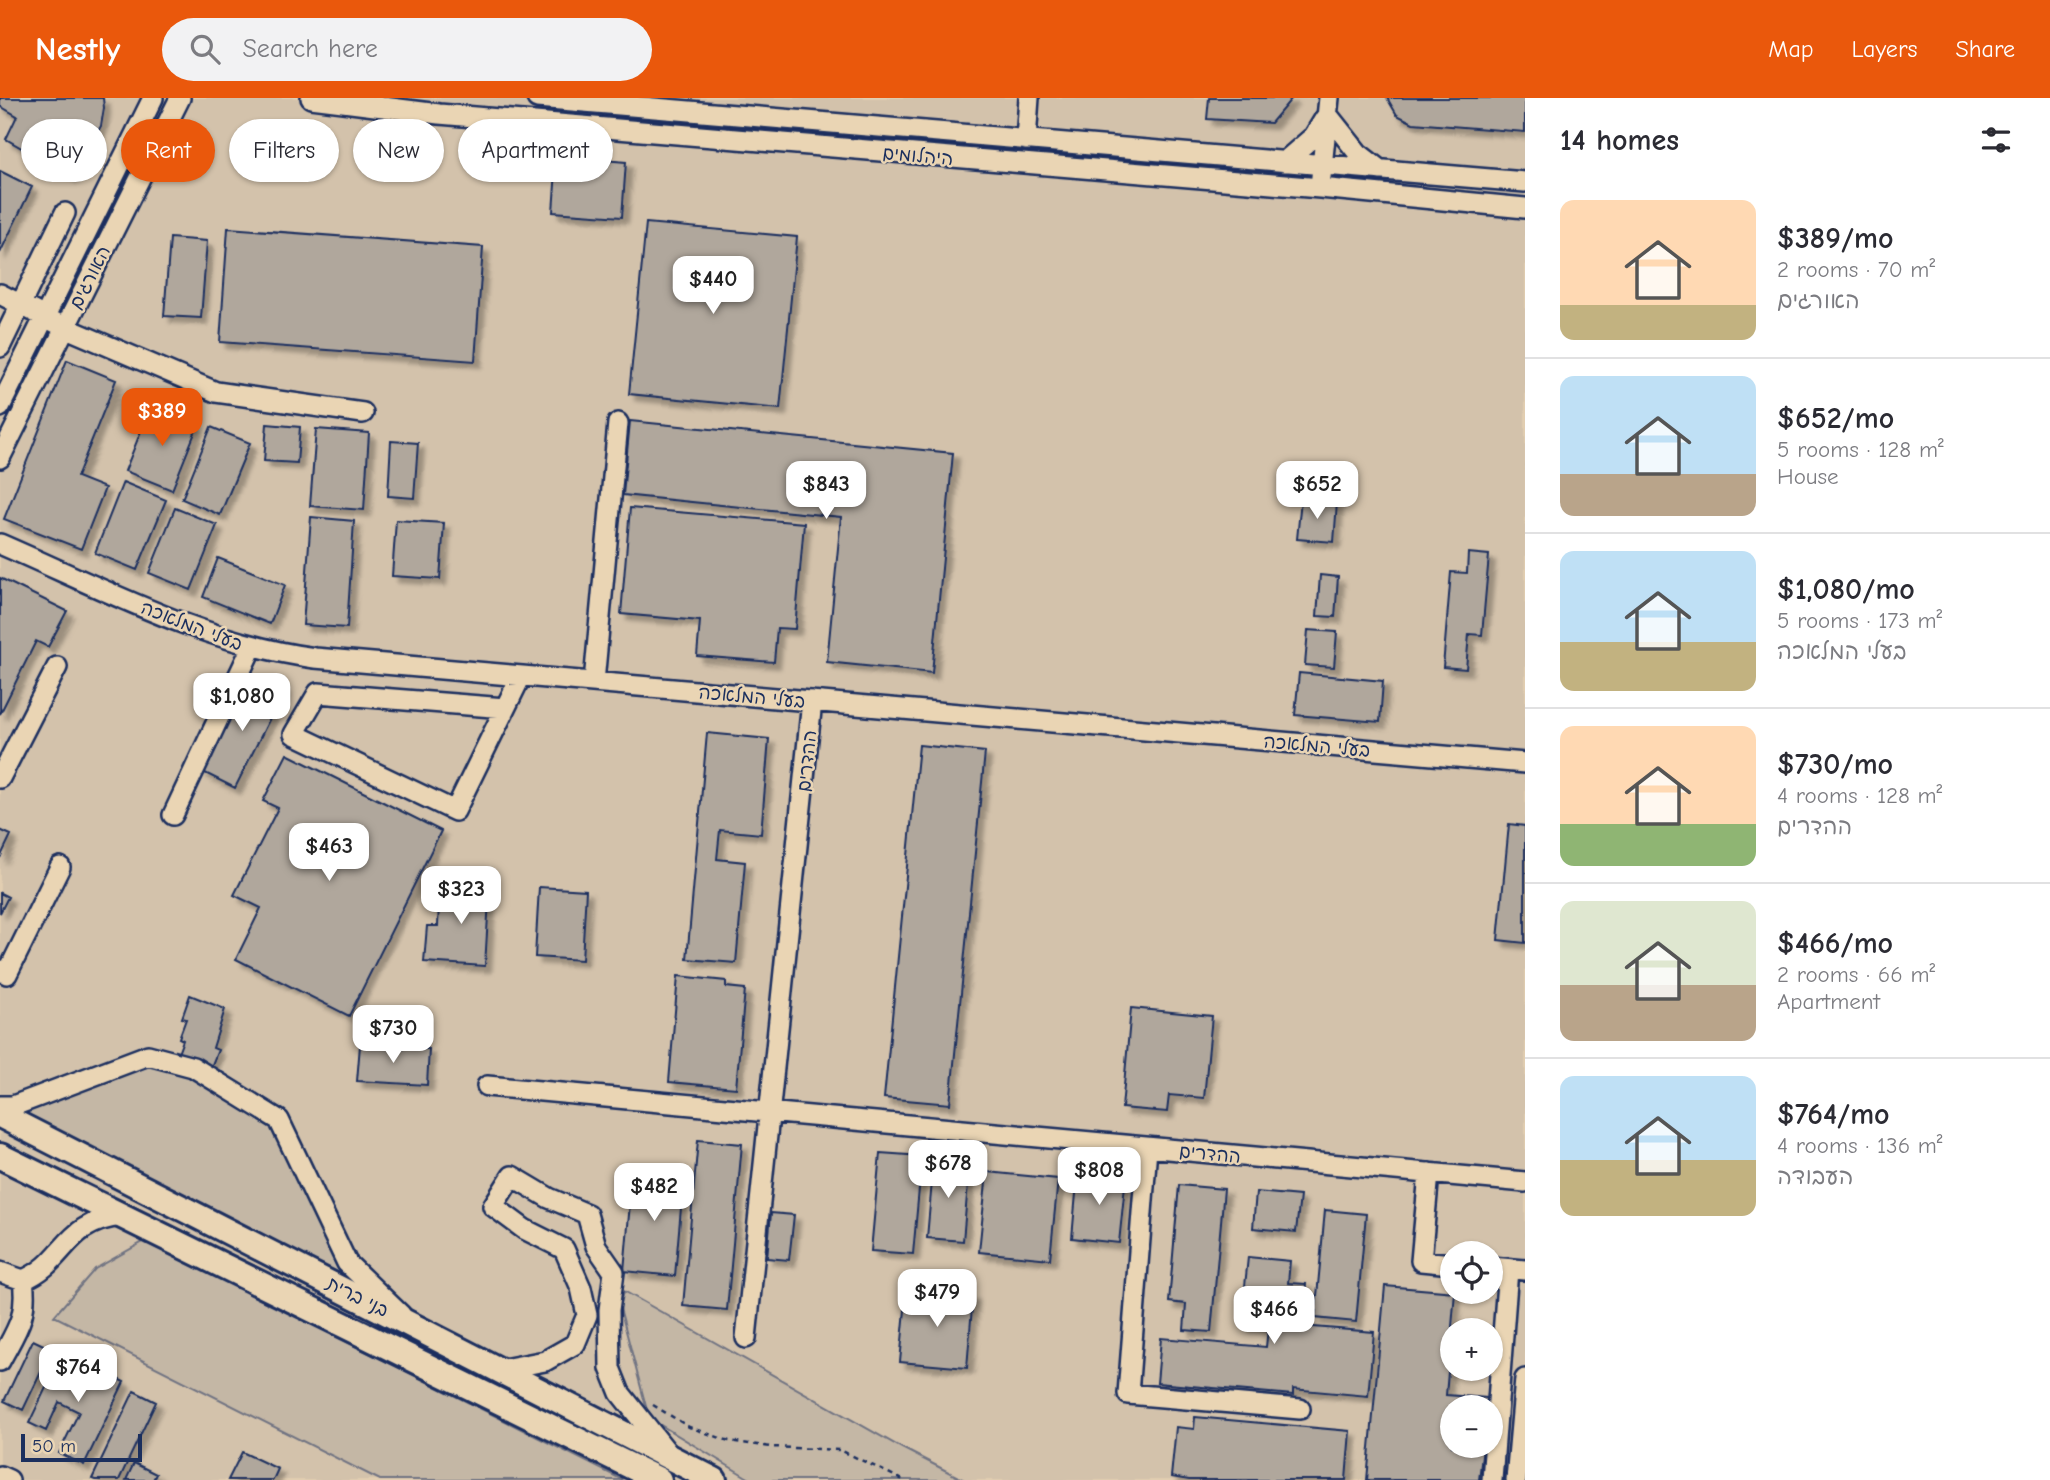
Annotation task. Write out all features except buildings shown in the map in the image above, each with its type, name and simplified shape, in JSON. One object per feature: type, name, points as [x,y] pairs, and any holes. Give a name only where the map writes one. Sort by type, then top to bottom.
[{"type":"main road","name":"בני ברית","points":[[0,1115],[410,1322],[714,1480]]},
{"type":"main road","name":"בני ברית","points":[[0,1156],[659,1480]]},
{"type":"street","name":"האורגים","points":[[0,458],[180,98]]},
{"type":"street","name":"היהלומים","points":[[310,98],[439,114],[1320,188],[1525,208]]},
{"type":"street","name":"היהלומים","points":[[537,98],[1525,182]]},
{"type":"street","points":[[1026,140],[1029,98]]},
{"type":"street","name":"האורגים","points":[[0,407],[46,318],[149,101]]},
{"type":"street","points":[[1320,188],[1328,106]]},
{"type":"street","points":[[1284,162],[1314,136],[1328,106]]},
{"type":"street","points":[[1328,106],[1358,153],[1381,171]]},
{"type":"street","points":[[0,347],[65,213]]},
{"type":"street","points":[[0,295],[64,327],[216,391],[363,413]]},
{"type":"street","points":[[594,682],[618,423]]},
{"type":"street","name":"בעלי המלאכה","points":[[0,544],[192,627],[252,647],[315,658],[1525,764]]},
{"type":"street","points":[[173,815],[252,647]]},
{"type":"street","points":[[0,778],[57,667]]},
{"type":"street","points":[[506,708],[318,693],[294,734],[455,811],[506,708],[521,676]]},
{"type":"street","name":"ההדרים","points":[[769,1112],[812,701]]},
{"type":"street","points":[[0,970],[8,974],[60,867]]},
{"type":"street","points":[[0,1106],[13,1106],[148,1055],[192,1068],[279,1120],[346,1263],[410,1322]]},
{"type":"street","name":"ההדרים","points":[[487,1086],[1525,1182]]},
{"type":"street","points":[[746,1338],[769,1112]]},
{"type":"street","points":[[1147,1148],[1128,1394],[1300,1409]]},
{"type":"street","points":[[1429,1173],[1421,1261],[1440,1263]]},
{"type":"street","points":[[499,1370],[545,1361],[575,1344],[587,1315],[582,1288],[564,1249],[524,1229],[493,1206],[512,1176],[549,1198],[587,1214],[596,1246],[614,1272],[610,1310],[610,1368],[626,1401],[674,1460]]},
{"type":"street","points":[[0,1272],[23,1280],[41,1273],[75,1234],[87,1225],[98,1219],[122,1216]]},
{"type":"street","points":[[1492,1480],[1508,1269]]},
{"type":"street","points":[[0,1361],[23,1318],[23,1280]]},
{"type":"street","points":[[1516,1480],[1525,1379]]},
{"type":"street","points":[[0,1476],[9,1480]]},
{"type":"path","points":[[626,1401],[651,1404],[689,1427],[729,1441],[771,1447],[840,1450],[903,1480]]},
{"type":"shaded area","points":[[0,98],[1525,98],[1525,1480],[0,1480]]},
{"type":"shaded area","points":[[148,1055],[279,1120],[366,1301],[23,1126],[13,1106]]},
{"type":"shaded area","points":[[145,1241],[623,1480],[380,1480],[54,1316],[95,1269]]},
{"type":"shaded area","points":[[624,1291],[902,1448],[964,1480],[752,1480],[649,1418],[620,1308]]}]
